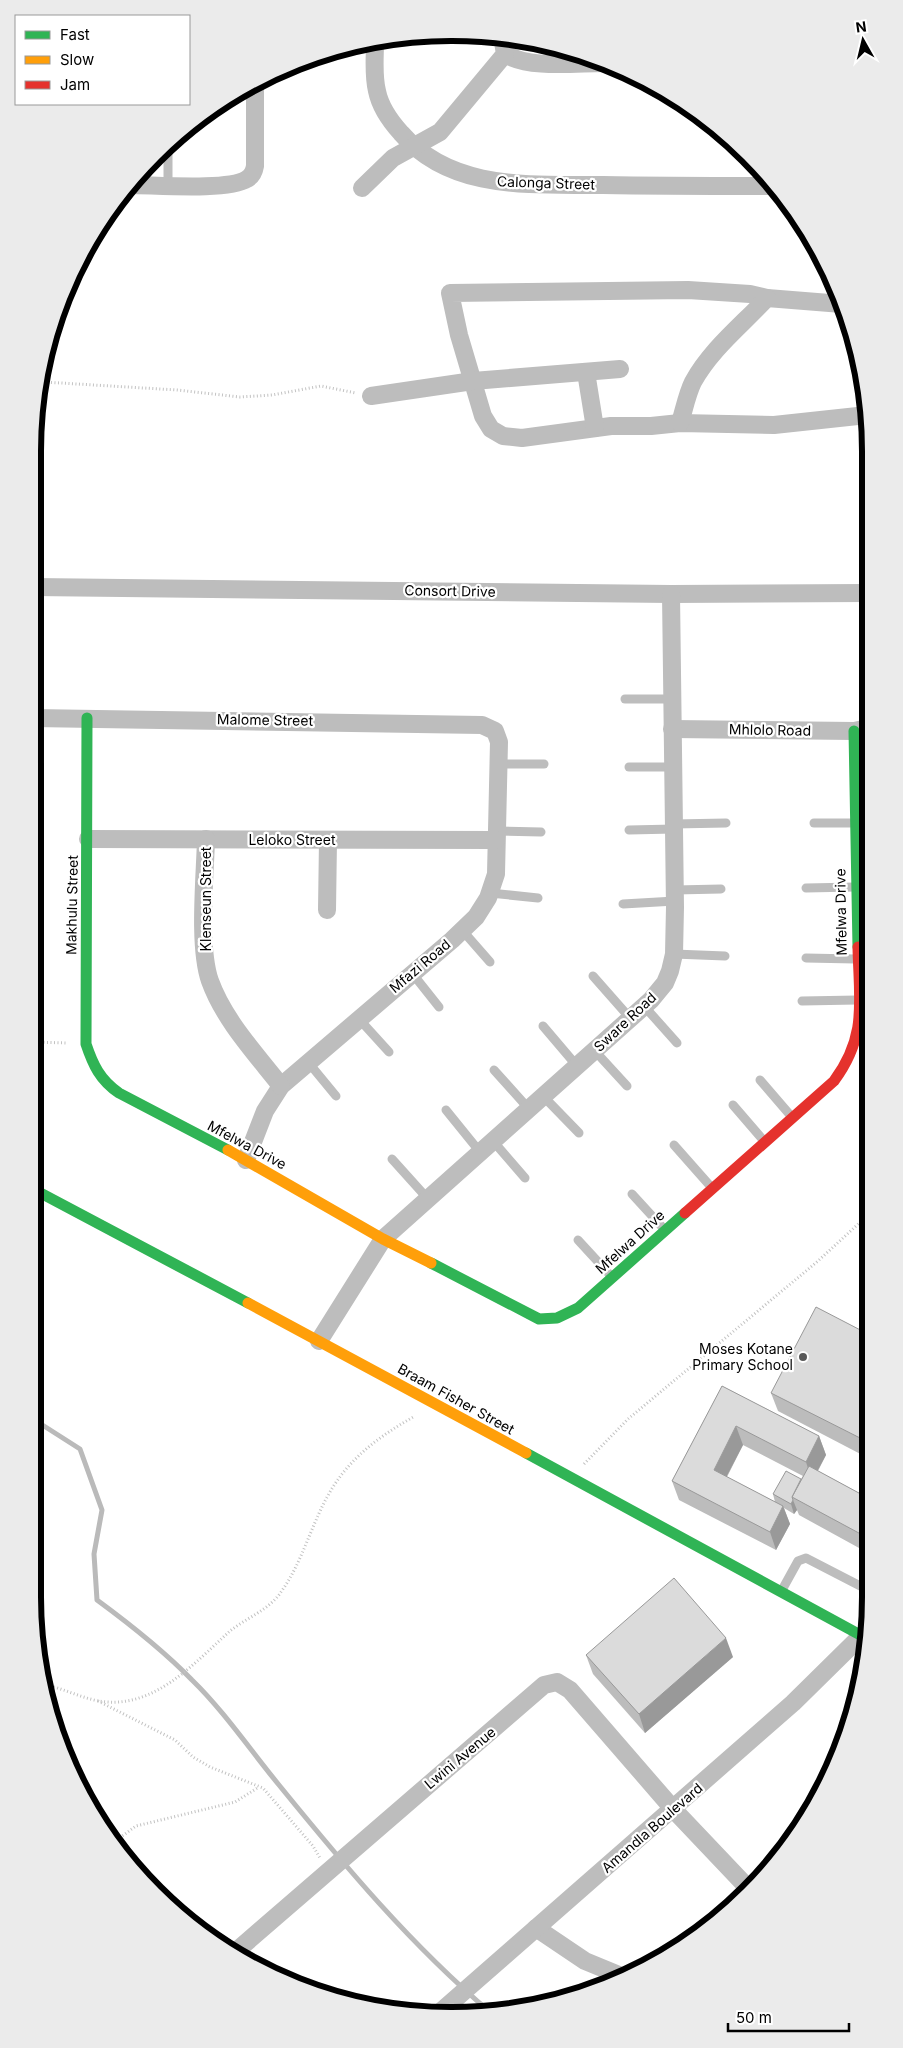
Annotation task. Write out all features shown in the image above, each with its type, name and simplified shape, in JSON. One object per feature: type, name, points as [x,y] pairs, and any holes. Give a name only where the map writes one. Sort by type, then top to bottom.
[{"type":"street","points":[[362,188],[393,158],[440,132],[505,54],[503,45]]},
{"type":"street","name":"Calonga Street","points":[[374,48],[377,92],[394,126],[412,146],[444,167],[495,182],[544,185],[764,186]]},
{"type":"street","points":[[505,54],[521,61],[582,63]]},
{"type":"street","points":[[140,185],[231,184],[247,179],[253,173],[256,157],[255,91]]},
{"type":"street","points":[[834,303],[767,298],[750,294],[688,290],[450,294],[459,336],[485,421],[491,428],[503,436],[522,438],[595,428],[680,423],[774,425],[860,416]]},
{"type":"street","points":[[680,423],[692,384],[701,369],[767,298]]},
{"type":"street","points":[[371,396],[473,381],[620,369]]},
{"type":"street","points":[[586,372],[595,428]]},
{"type":"street","name":"Consort Drive","points":[[41,587],[672,594],[862,593]]},
{"type":"street","name":"Sware Road","points":[[319,1341],[383,1239],[644,1006],[665,983],[674,954],[672,594]]},
{"type":"street","name":"Malome Street","points":[[41,718],[482,725],[496,731]]},
{"type":"street","name":"Makhulu Street","points":[[87,718],[86,1044],[94,1068],[108,1085]]},
{"type":"street","name":"Mhlolo Road","points":[[672,729],[861,729]]},
{"type":"street","name":"Mfelwa Drive","points":[[861,729],[855,822],[858,1000],[862,1013]]},
{"type":"street","name":"Mfazi Road","points":[[246,1160],[265,1112],[281,1086],[462,930],[476,917],[490,893],[496,874],[499,742],[496,731]]},
{"type":"street","name":"Leloko Street","points":[[88,839],[328,840],[496,836]]},
{"type":"street","name":"Klenseun Street","points":[[206,840],[204,927],[209,980],[230,1019],[281,1086]]},
{"type":"street","points":[[327,910],[328,840]]},
{"type":"street","name":"Mfelwa Drive","points":[[108,1085],[164,1119],[246,1160],[383,1239],[539,1320],[549,1321],[570,1314],[613,1278],[834,1081],[850,1060],[862,1026]]},
{"type":"street","name":"Braam Fisher Street","points":[[41,1194],[319,1341],[860,1636]]},
{"type":"street","name":"Amandla Boulevard","points":[[446,2007],[674,1810],[794,1703],[859,1640]]},
{"type":"street","name":"Lwini Avenue","points":[[240,1948],[548,1682],[557,1682],[570,1690],[674,1810]]},
{"type":"street","points":[[674,1810],[744,1884]]},
{"type":"street","points":[[536,1928],[585,1961],[614,1973]]},
{"type":"lane","points":[[168,155],[168,185]]},
{"type":"lane","points":[[625,699],[672,699]]},
{"type":"lane","points":[[498,764],[544,764]]},
{"type":"lane","points":[[629,766],[673,767]]},
{"type":"lane","points":[[814,823],[855,822]]},
{"type":"lane","points":[[629,830],[726,823]]},
{"type":"lane","points":[[496,836],[541,832]]},
{"type":"lane","points":[[806,888],[856,887]]},
{"type":"lane","points":[[623,904],[721,889]]},
{"type":"lane","points":[[490,893],[538,898]]},
{"type":"lane","points":[[462,930],[490,962]]},
{"type":"lane","points":[[674,954],[725,956]]},
{"type":"lane","points":[[806,958],[857,959]]},
{"type":"lane","points":[[412,973],[439,1007]]},
{"type":"lane","points":[[593,976],[630,1018]]},
{"type":"lane","points":[[802,1001],[858,1000]]},
{"type":"lane","points":[[644,1006],[677,1043]]},
{"type":"lane","points":[[359,1019],[389,1052]]},
{"type":"lane","points":[[543,1026],[577,1066]]},
{"type":"lane","points":[[594,1050],[627,1086]]},
{"type":"lane","points":[[308,1062],[336,1096]]},
{"type":"lane","points":[[494,1070],[528,1109]]},
{"type":"lane","points":[[760,1080],[793,1118]]},
{"type":"lane","points":[[543,1096],[579,1133]]},
{"type":"lane","points":[[733,1105],[765,1143]]},
{"type":"lane","points":[[446,1110],[480,1152]]},
{"type":"lane","points":[[493,1141],[526,1178]]},
{"type":"lane","points":[[674,1145],[713,1189]]},
{"type":"lane","points":[[392,1159],[428,1199]]},
{"type":"lane","points":[[632,1194],[666,1231]]},
{"type":"lane","points":[[578,1240],[613,1278]]},
{"type":"lane","points":[[780,1593],[798,1560],[806,1558],[862,1587]]},
{"type":"path","points":[[47,382],[177,390],[240,397],[272,395],[321,386],[371,396]]},
{"type":"path","points":[[41,1042],[86,1044]]},
{"type":"path","points":[[570,1479],[628,1419],[753,1316],[862,1220]]},
{"type":"path","points":[[96,1700],[128,1702],[153,1693],[178,1678],[232,1629],[280,1594],[298,1564],[333,1487],[361,1452],[387,1432],[436,1405]]},
{"type":"path","points":[[51,1686],[96,1700],[175,1740],[193,1757],[210,1767],[263,1788],[313,1846],[329,1869]]},
{"type":"path","points":[[120,1838],[136,1826],[235,1802],[259,1786]]},
{"type":"building","points":[[816,1307],[862,1331],[862,1439],[771,1393]]},
{"type":"building","points":[[722,1386],[819,1436],[806,1462],[736,1426],[714,1470],[783,1506],[770,1532],[672,1481]]},
{"type":"building","points":[[809,1466],[862,1495],[862,1535],[792,1497]]},
{"type":"building","points":[[786,1471],[801,1479],[792,1497],[791,1504],[773,1494]]},
{"type":"building","points":[[674,1578],[726,1638],[639,1714],[586,1655]]},
{"type":"waterway","points":[[41,1424],[80,1449],[102,1510],[94,1554],[97,1600],[158,1648],[203,1692],[226,1717],[268,1772],[353,1874],[433,1960],[483,2005]]},
{"type":"traffic: fast","points":[[87,718],[86,1044],[98,1072],[112,1088],[228,1150]]},
{"type":"traffic: fast","points":[[854,731],[858,947]]},
{"type":"traffic: fast","points":[[41,1193],[248,1303]]},
{"type":"traffic: fast","points":[[431,1263],[539,1319],[557,1318],[578,1308],[685,1213]]},
{"type":"traffic: fast","points":[[526,1453],[860,1635]]},
{"type":"traffic: slow","points":[[228,1150],[383,1239],[431,1263]]},
{"type":"traffic: slow","points":[[248,1303],[526,1453]]},
{"type":"traffic: jam","points":[[685,1213],[834,1081],[845,1064],[857,1033],[860,1001],[858,947]]},
{"type":"place","name":"Moses Kotane Primary School","points":[[803,1357]]}]
